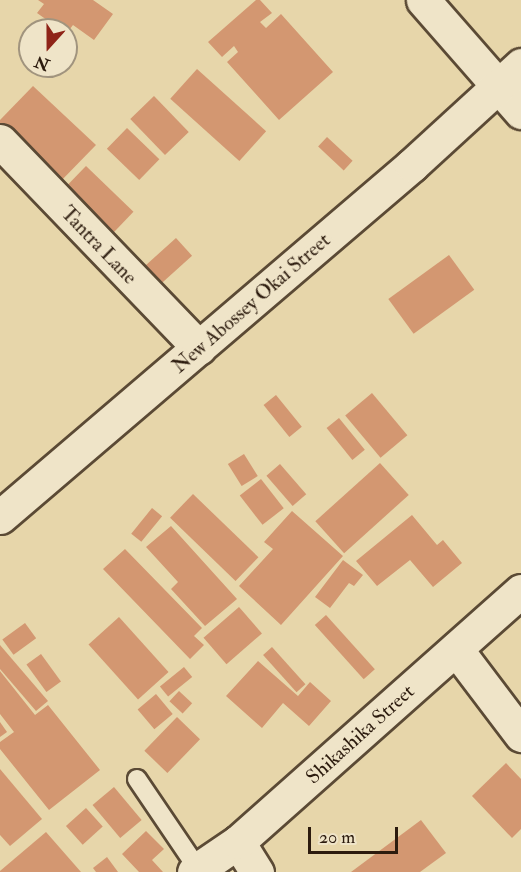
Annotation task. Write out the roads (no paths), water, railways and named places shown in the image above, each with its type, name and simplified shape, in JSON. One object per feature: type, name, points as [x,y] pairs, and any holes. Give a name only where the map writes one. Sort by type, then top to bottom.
[{"type":"street","points":[[423,0],[510,76],[521,112]]},
{"type":"street","name":"New Abossey Okai Street","points":[[0,517],[412,165],[510,76]]},
{"type":"street","name":"Tantra Lane","points":[[0,141],[199,348]]},
{"type":"street","name":"Shikashika Street","points":[[196,871],[238,842],[521,591]]},
{"type":"street","points":[[456,649],[521,735]]},
{"type":"street","points":[[238,842],[257,872]]},
{"type":"lane","points":[[137,779],[196,871]]}]
